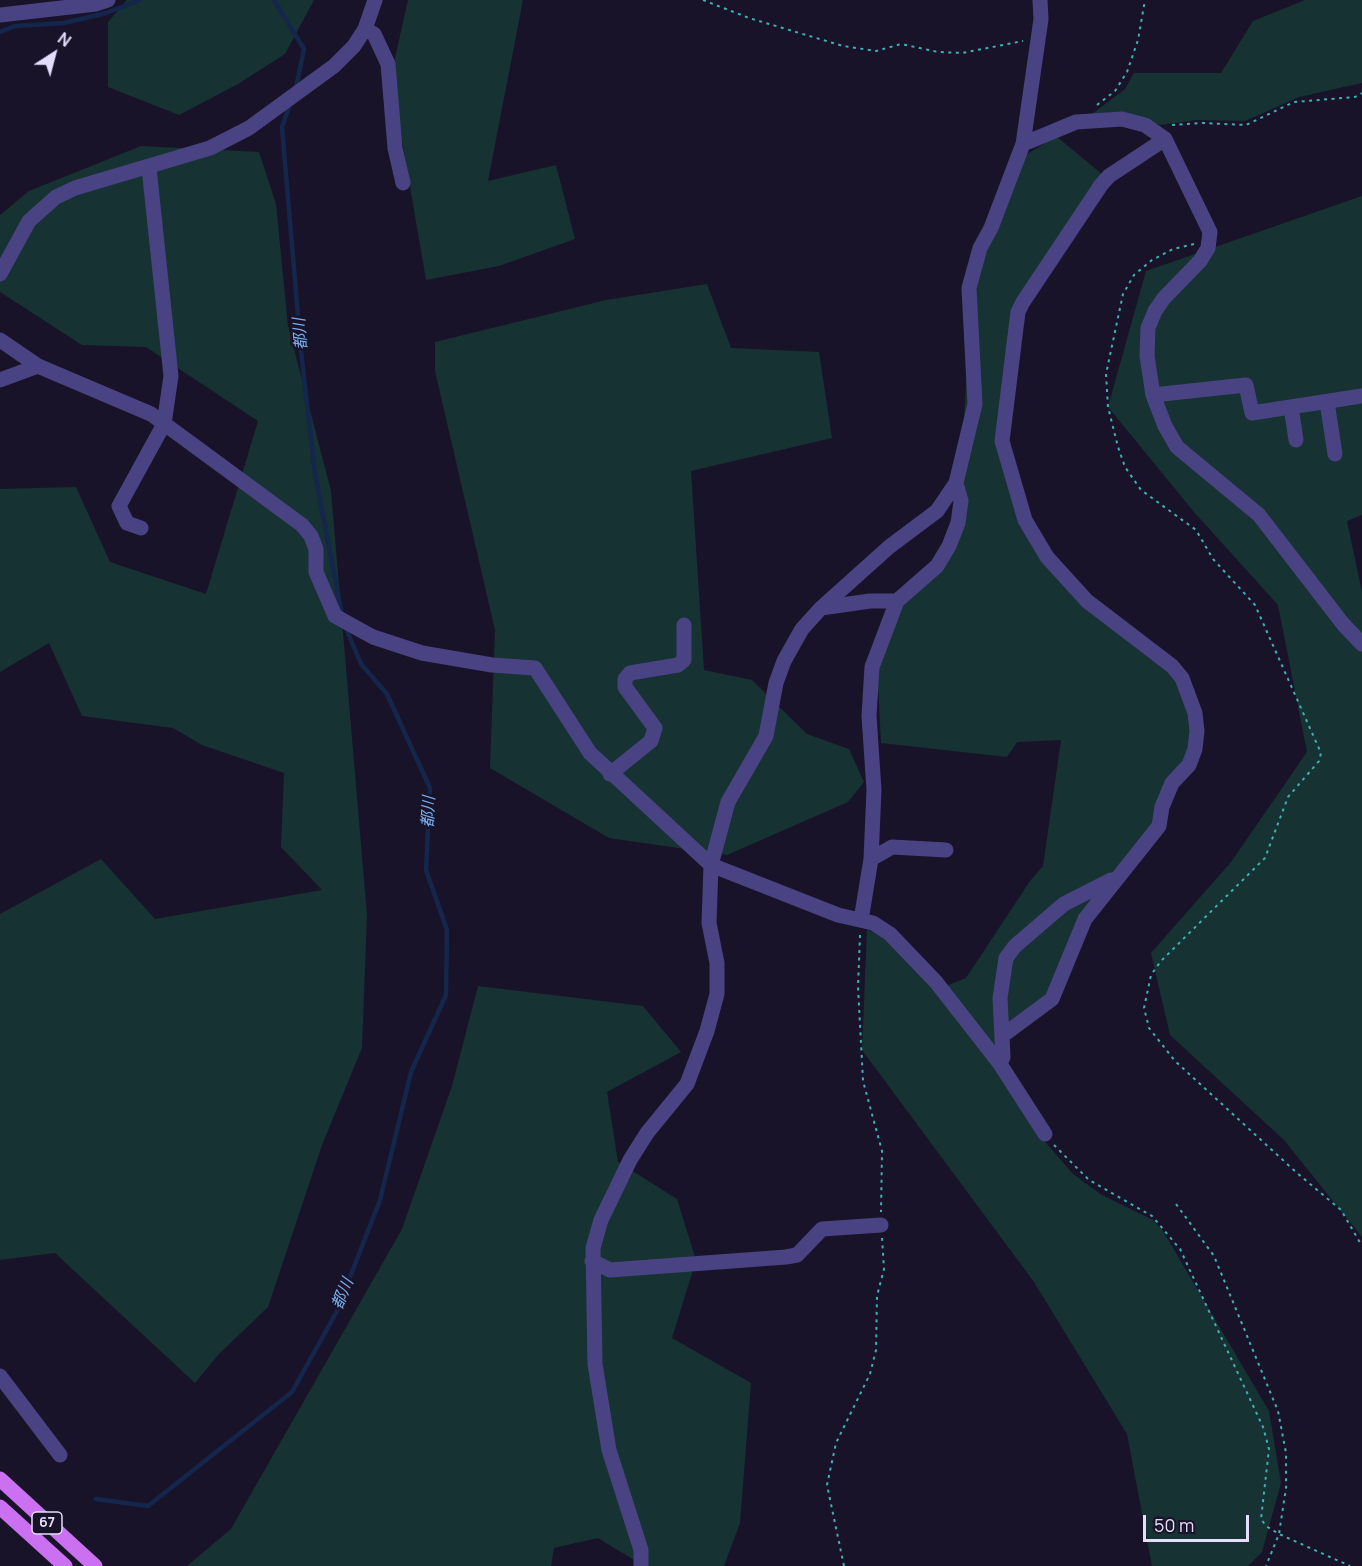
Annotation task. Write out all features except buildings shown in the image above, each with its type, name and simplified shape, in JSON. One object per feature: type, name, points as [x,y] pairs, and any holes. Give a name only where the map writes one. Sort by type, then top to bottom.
[{"type":"main road","name":"67","points":[[0,1479],[95,1566]]},
{"type":"main road","name":"67","points":[[0,1507],[64,1566]]},
{"type":"street","points":[[0,15],[96,4],[108,0]]},
{"type":"street","points":[[0,274],[29,221],[56,197],[75,188],[149,168],[210,148],[249,128],[334,66],[354,46],[365,29],[375,0]]},
{"type":"street","points":[[640,1566],[641,1550],[609,1450],[595,1364],[592,1261],[602,1220],[630,1160],[647,1133],[687,1084],[708,1031],[717,994],[717,963],[709,923],[711,865],[728,802],[766,736],[776,683],[784,661],[802,629],[821,608],[889,547],[937,511],[956,483],[975,404],[969,288],[980,248],[991,228],[1023,144],[1038,38],[1040,0]]},
{"type":"street","points":[[365,29],[374,34],[388,64],[395,148],[403,183]]},
{"type":"street","points":[[1023,144],[1076,122],[1122,119],[1145,125],[1166,139],[1209,240],[1200,261],[1164,298],[1155,311],[1148,328],[1148,356],[1153,395],[1177,447],[1259,515],[1343,624],[1362,644]]},
{"type":"street","points":[[1002,1036],[1052,999],[1084,919],[1159,826],[1162,807],[1172,783],[1189,765],[1195,749],[1197,731],[1190,694],[1172,666],[1087,601],[1047,557],[1025,520],[1002,441],[1018,312],[1023,302],[1101,185],[1109,176],[1166,139]]},
{"type":"street","points":[[141,528],[127,523],[119,506],[164,424],[171,376],[149,168]]},
{"type":"street","points":[[0,340],[38,366],[151,414],[302,525],[311,536],[316,549],[316,572],[335,616],[374,637],[422,653],[492,665],[535,668],[590,753],[610,774],[682,836],[711,865],[838,915],[873,923],[910,952],[1000,1064],[1045,1134]]},
{"type":"street","points":[[0,380],[38,366]]},
{"type":"street","points":[[1153,395],[1246,385],[1252,413],[1362,396]]},
{"type":"street","points":[[1327,402],[1335,454]]},
{"type":"street","points":[[1291,407],[1296,440]]},
{"type":"street","points":[[861,920],[871,859],[874,790],[869,716],[872,667],[897,601],[937,566],[949,546],[958,524],[961,501],[956,483]]},
{"type":"street","points":[[821,608],[870,601],[897,601]]},
{"type":"street","points":[[610,774],[651,741],[655,728],[625,687],[625,678],[630,673],[678,665],[684,660],[684,625]]},
{"type":"street","points":[[871,859],[892,846],[946,850]]},
{"type":"street","points":[[1000,1064],[1003,1057],[1000,998],[1006,958],[1015,946],[1064,904],[1119,875]]},
{"type":"street","points":[[592,1261],[610,1270],[786,1257],[796,1255],[822,1229],[881,1225]]},
{"type":"street","points":[[0,1376],[60,1455]]},
{"type":"path","points":[[703,0],[749,18],[843,46],[876,51],[901,45],[938,52],[962,53],[1038,38]]},
{"type":"path","points":[[1076,122],[1115,91],[1127,72],[1138,40],[1145,0]]},
{"type":"path","points":[[1145,125],[1203,123],[1246,125],[1294,102],[1355,97],[1362,93]]},
{"type":"path","points":[[1209,240],[1173,249],[1152,260],[1134,275],[1123,294],[1106,374],[1108,407],[1125,467],[1141,490],[1196,530],[1213,559],[1255,605],[1321,753],[1319,761],[1288,797],[1265,858],[1161,961],[1151,975],[1144,1008],[1149,1028],[1169,1054],[1297,1173],[1341,1210],[1362,1246]]},
{"type":"path","points":[[844,1566],[826,1485],[843,1424],[858,1401],[876,1350],[877,1296],[884,1269],[881,1225],[882,1151],[863,1081],[858,987],[861,920]]},
{"type":"path","points":[[1045,1134],[1066,1161],[1089,1180],[1152,1216],[1180,1249],[1263,1427],[1269,1449],[1261,1519],[1266,1526],[1279,1534],[1350,1566]]},
{"type":"path","points":[[1176,1204],[1214,1256],[1278,1411],[1286,1464],[1286,1488],[1279,1534],[1266,1566]]},
{"type":"green space","points":[[127,0],[314,0],[285,54],[238,84],[179,115],[108,87],[108,22]]},
{"type":"green space","points":[[408,0],[523,0],[488,181],[556,165],[575,239],[499,266],[426,280],[391,76]]},
{"type":"green space","points":[[1305,0],[1362,0],[1362,83],[1299,97],[1245,121],[1197,120],[1160,125],[1139,119],[1088,117],[1125,89],[1134,73],[1221,73],[1253,21]]},
{"type":"green space","points":[[1056,136],[1103,175],[1016,306],[999,442],[1037,548],[1172,673],[1184,693],[1193,737],[1157,822],[1118,871],[1045,1000],[998,1051],[946,986],[966,978],[1030,881],[1043,866],[1061,740],[1017,742],[1007,757],[881,743],[877,666],[897,614],[965,514],[962,452],[972,282],[1026,155]]},
{"type":"green space","points":[[141,146],[259,152],[276,204],[288,326],[331,491],[367,915],[362,1048],[322,1145],[268,1307],[219,1354],[195,1383],[55,1253],[0,1260],[0,914],[101,859],[155,919],[322,890],[281,847],[284,773],[202,745],[173,728],[82,716],[49,643],[0,672],[0,489],[76,487],[110,562],[206,594],[258,421],[146,347],[82,345],[0,292],[0,215],[29,191]]},
{"type":"green space","points":[[1362,196],[1362,515],[1347,521],[1362,592],[1362,1237],[1284,1140],[1170,1035],[1151,953],[1231,862],[1307,752],[1278,605],[1194,512],[1108,407],[1146,271]]},
{"type":"green space","points":[[707,284],[731,348],[819,352],[832,438],[691,471],[704,670],[752,680],[807,734],[849,749],[864,782],[848,802],[727,855],[609,838],[490,768],[495,630],[435,371],[435,342],[606,300]]},
{"type":"green space","points":[[867,929],[898,947],[980,1044],[1040,1136],[1073,1174],[1102,1195],[1153,1220],[1163,1231],[1269,1411],[1281,1483],[1262,1552],[1248,1566],[1152,1566],[1127,1434],[1034,1282],[862,1050]]},
{"type":"green space","points":[[478,986],[643,1006],[681,1052],[607,1092],[618,1162],[677,1199],[696,1260],[672,1338],[751,1383],[740,1523],[724,1566],[644,1566],[598,1538],[554,1548],[551,1566],[187,1566],[231,1529],[402,1229],[452,1086]]},
{"type":"waterway","points":[[0,32],[15,26],[64,23],[106,13],[140,0]]},
{"type":"waterway","name":"都川","points":[[274,0],[304,49],[296,88]]},
{"type":"waterway","name":"都川","points":[[290,104],[282,127],[301,351],[315,474],[342,615]]},
{"type":"waterway","name":"都川","points":[[96,1499],[148,1506],[292,1392],[336,1313],[380,1200],[411,1072],[446,995],[447,930],[426,870],[430,788],[387,694],[361,664],[345,626]]}]
